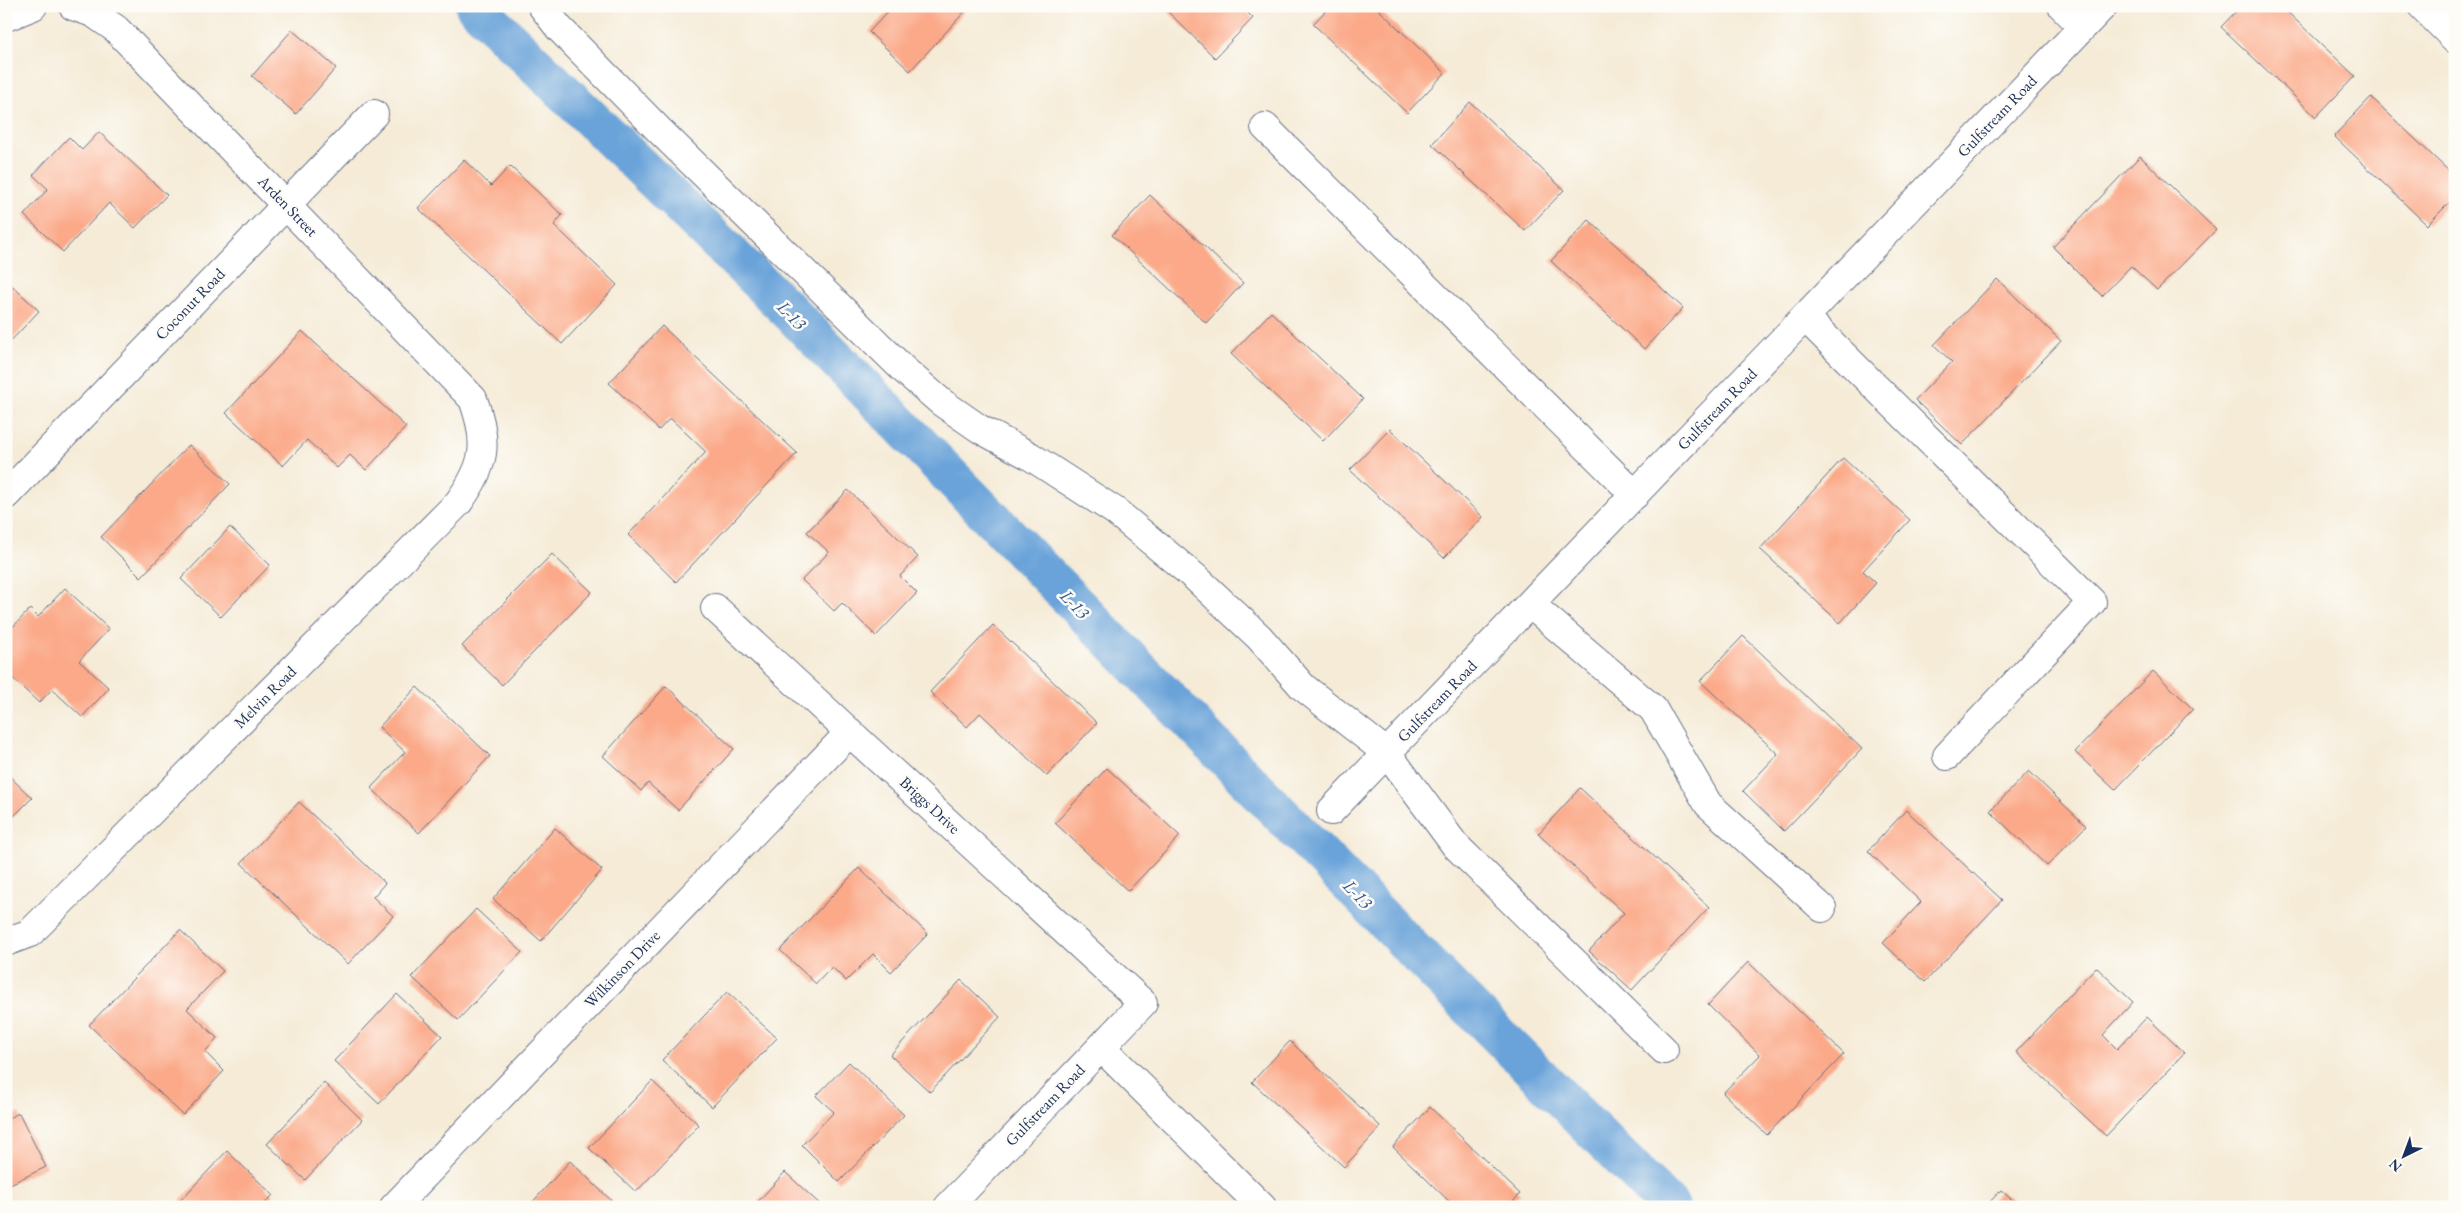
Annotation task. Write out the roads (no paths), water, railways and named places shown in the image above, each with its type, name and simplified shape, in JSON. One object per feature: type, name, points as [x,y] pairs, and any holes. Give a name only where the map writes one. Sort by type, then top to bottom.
[{"type":"street","points":[[6,17],[33,6]]},
{"type":"street","name":"Arden Street","points":[[73,6],[93,12],[116,30],[286,204],[473,399],[482,425]]},
{"type":"street","points":[[542,6],[560,28],[659,130],[902,369],[941,402],[980,429],[1030,456],[1115,511],[1196,578],[1259,637],[1303,687],[1387,753],[1455,845],[1664,1050]]},
{"type":"street","points":[[2062,6],[2083,27]]},
{"type":"street","name":"Gulfstream Road","points":[[1331,811],[2103,6]]},
{"type":"street","points":[[2422,6],[2455,39]]},
{"type":"street","name":"Coconut Road","points":[[6,495],[374,114]]},
{"type":"street","points":[[1264,127],[1634,495]]},
{"type":"street","points":[[1805,317],[2092,602],[1947,756]]},
{"type":"street","name":"Melvin Road","points":[[6,942],[30,933],[458,503],[475,480],[483,453],[482,425]]},
{"type":"street","points":[[1530,604],[1653,709],[1708,804],[1822,908]]},
{"type":"street","name":"Briggs Drive","points":[[715,608],[1143,1003]]},
{"type":"street","name":"Wilkinson Drive","points":[[394,1207],[850,732]]},
{"type":"street","name":"Gulfstream Road","points":[[948,1207],[1143,1003]]},
{"type":"street","points":[[1101,1047],[1262,1207]]},
{"type":"waterway","name":"L-13","points":[[475,6],[790,312],[1432,969],[1670,1207]]}]
